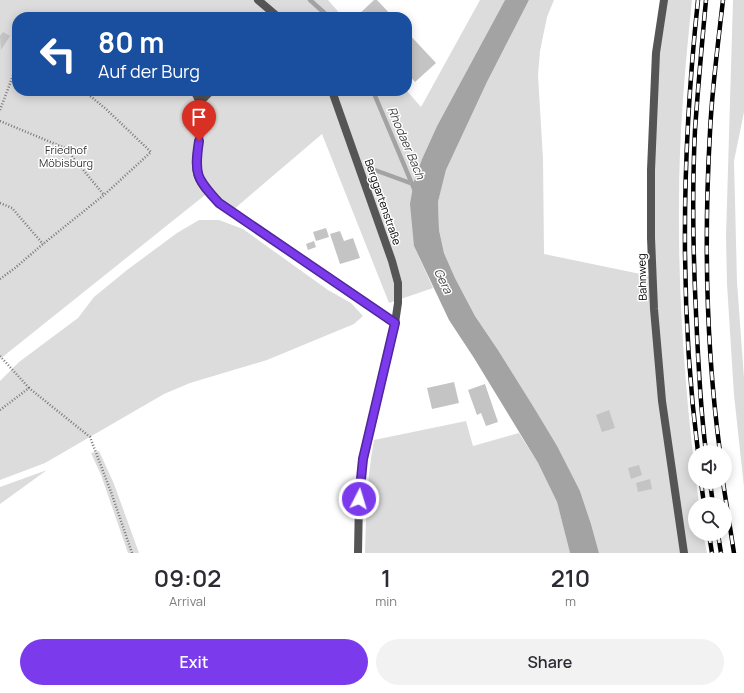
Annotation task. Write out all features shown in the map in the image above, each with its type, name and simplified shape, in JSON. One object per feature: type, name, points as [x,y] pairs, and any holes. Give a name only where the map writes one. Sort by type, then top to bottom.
[{"type":"street","points":[[258,0],[272,12]]},
{"type":"street","name":"Bahnweg","points":[[664,0],[656,53],[651,170],[653,301],[662,401],[684,553]]},
{"type":"street","points":[[197,96],[200,102],[201,129],[197,171],[199,180],[207,190],[219,203],[395,323]]},
{"type":"street","points":[[200,102],[206,96]]},
{"type":"street","name":"Berggartenstraße","points":[[334,96],[392,261],[398,283],[398,304],[395,323],[363,459],[359,499],[358,553]]},
{"type":"path","points":[[0,110],[12,78]]},
{"type":"path","points":[[0,279],[104,195],[151,152],[90,96]]},
{"type":"path","points":[[0,121],[65,148],[104,195]]},
{"type":"path","points":[[0,203],[12,208],[43,244]]},
{"type":"path","points":[[0,356],[29,388],[90,438],[111,492],[132,553]]},
{"type":"path","points":[[0,410],[29,388]]},
{"type":"green space","name":"Friedhof Möbisburg","points":[[0,0],[328,0],[339,12],[12,12],[12,96],[411,96],[421,107],[480,0],[505,0],[437,126],[414,181],[414,246],[433,288],[389,303],[322,134],[233,210],[210,191],[0,359]]},
{"type":"green space","points":[[529,0],[554,0],[547,17],[540,51],[538,75],[543,159],[544,254],[655,277],[654,170],[659,54],[667,0],[692,0],[680,152],[679,241],[681,316],[692,445],[688,445],[688,489],[697,489],[698,497],[688,497],[688,541],[704,541],[707,553],[599,553],[580,491],[533,406],[475,316],[455,278],[444,253],[439,230],[438,202],[446,170],[487,82]]},
{"type":"green space","points":[[733,0],[744,0],[744,112],[734,161],[737,282],[744,378],[744,487],[734,395],[727,284],[726,237]]},
{"type":"green space","points":[[199,220],[219,220],[243,229],[328,290],[351,303],[363,316],[354,324],[267,360],[190,383],[164,394],[45,463],[0,480],[0,381],[19,362],[78,318],[94,297],[127,270],[177,233]]},
{"type":"green space","points":[[466,421],[473,446],[519,433],[538,463],[557,502],[570,553],[365,553],[368,482],[374,440]]},
{"type":"green space","points":[[99,451],[114,484],[139,553],[128,553],[101,475],[91,453]]},
{"type":"green space","points":[[47,470],[0,504],[0,487]]},
{"type":"water","name":"Gera","points":[[505,0],[529,0],[487,82],[446,170],[438,202],[439,230],[444,253],[475,316],[498,350],[557,446],[580,491],[599,553],[570,553],[557,502],[538,463],[449,320],[414,246],[410,204],[414,181],[422,159],[437,126]]},
{"type":"building","points":[[374,0],[377,0],[388,12],[361,12]]},
{"type":"building","points":[[3,32],[10,36],[1,50],[0,36]]},
{"type":"building","points":[[412,37],[436,63],[415,82],[412,79]]},
{"type":"building","points":[[326,228],[329,237],[316,241],[313,232]]},
{"type":"building","points":[[340,231],[344,241],[353,238],[360,258],[340,264],[330,234]]},
{"type":"building","points":[[314,241],[316,247],[308,250],[306,244]]},
{"type":"building","points":[[454,382],[459,403],[432,409],[427,388]]},
{"type":"building","points":[[485,384],[498,422],[486,426],[481,413],[477,415],[468,390]]},
{"type":"building","points":[[609,410],[615,428],[602,432],[596,415]]},
{"type":"building","points":[[639,465],[642,475],[631,479],[628,468]]},
{"type":"building","points":[[650,479],[652,489],[638,492],[636,483]]},
{"type":"waterway","name":"Rhodaer Bach","points":[[310,0],[323,12]]},
{"type":"waterway","name":"Rhodaer Bach","points":[[375,96],[415,191]]},
{"type":"waterway","points":[[372,169],[413,184]]},
{"type":"railway","points":[[697,445],[688,339],[685,283],[685,226],[689,113],[698,0]]},
{"type":"railway","points":[[705,445],[698,348],[694,267],[693,199],[695,130],[706,0]]},
{"type":"railway","points":[[719,445],[709,333],[707,212],[711,116],[723,0]]},
{"type":"railway","points":[[702,489],[703,497]]},
{"type":"railway","points":[[711,489],[712,497]]},
{"type":"railway","points":[[724,489],[734,553]]},
{"type":"railway","points":[[710,541],[712,553]]},
{"type":"railway","points":[[719,541],[721,553]]},
{"type":"route","points":[[199,141],[197,171],[199,180],[219,203],[395,323],[363,459],[359,499]]}]
